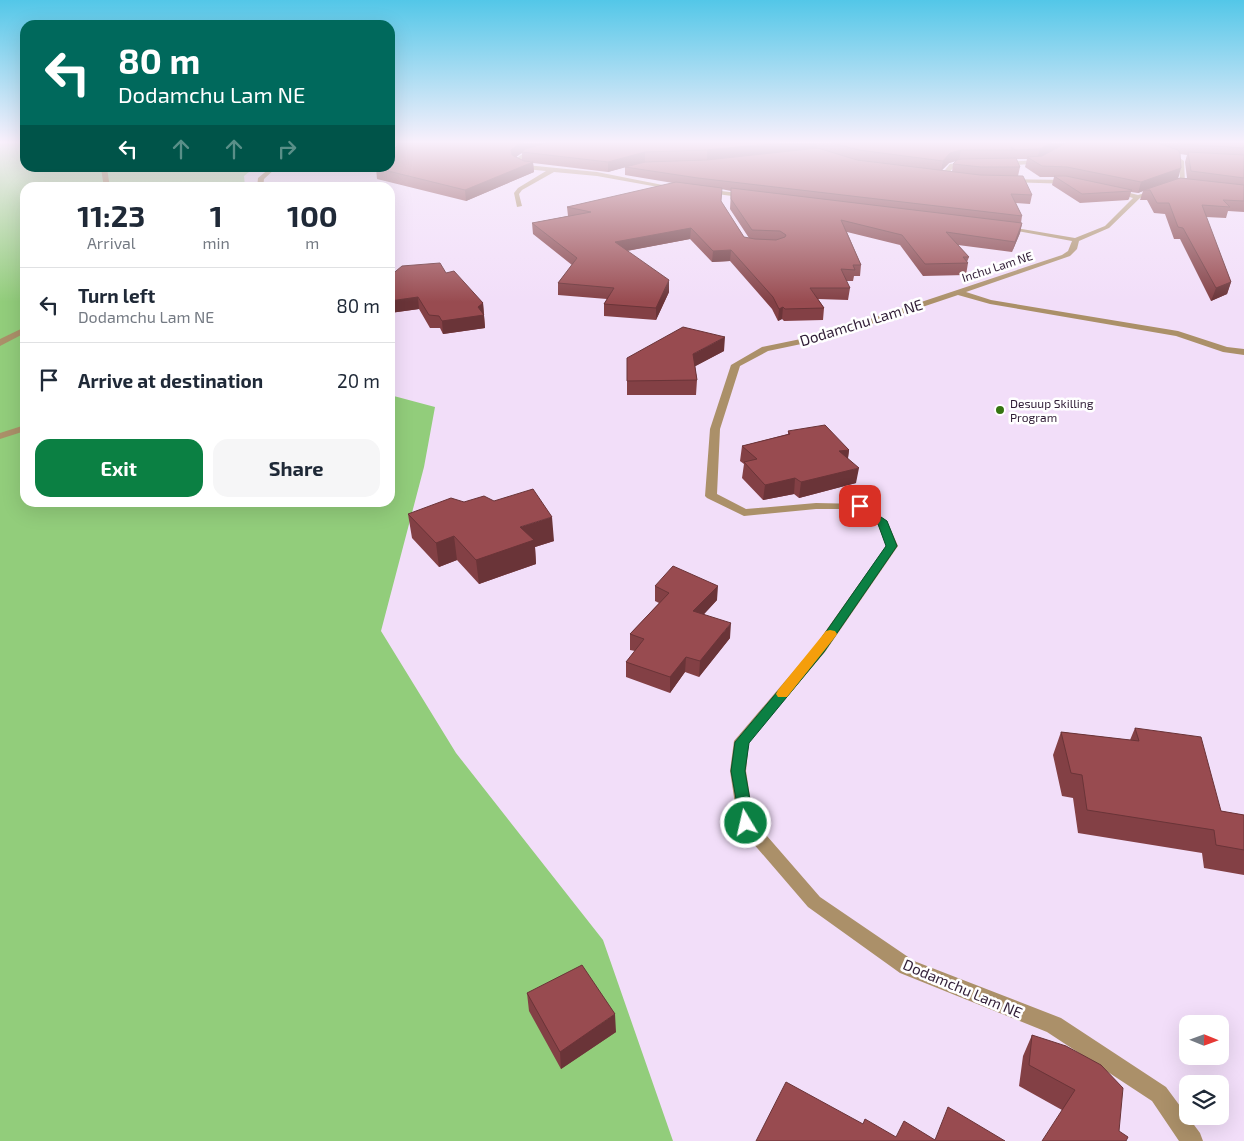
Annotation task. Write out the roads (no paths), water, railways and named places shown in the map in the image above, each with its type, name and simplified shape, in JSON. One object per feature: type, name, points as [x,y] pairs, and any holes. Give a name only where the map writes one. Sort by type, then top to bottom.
[{"type":"street","points":[[517,196],[519,206]]},
{"type":"street","points":[[719,196],[726,198],[755,197]]},
{"type":"street","points":[[1135,196],[1141,196]]},
{"type":"street","name":"Inchu Lam NE","points":[[958,292],[1070,254],[1074,249],[1076,240],[1107,227],[1138,197]]},
{"type":"street","points":[[998,227],[1076,240]]},
{"type":"street","name":"Inchu Lam NE","points":[[958,292],[990,302],[1178,334],[1226,350],[1244,352]]},
{"type":"street","name":"Dodamchu Lam NE","points":[[958,292],[827,336],[765,349],[736,365],[715,428],[711,496],[744,513],[816,506],[860,506],[883,523],[892,546],[820,649],[742,742],[738,771],[746,823],[814,902],[908,967],[1054,1025],[1159,1094],[1192,1141]]},
{"type":"street","points":[[0,343],[20,333]]},
{"type":"street","points":[[0,436],[20,430]]},
{"type":"place","name":"Desuup Skilling Program","points":[[1000,410]]}]
